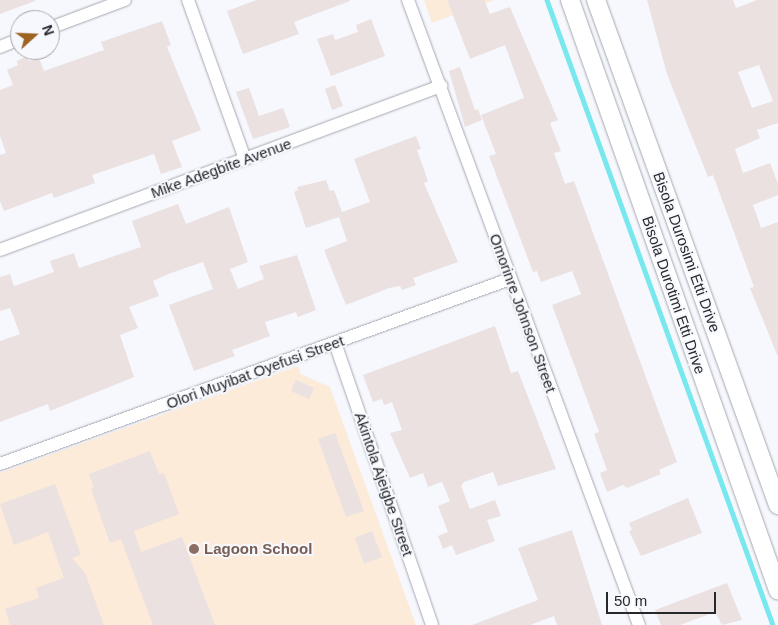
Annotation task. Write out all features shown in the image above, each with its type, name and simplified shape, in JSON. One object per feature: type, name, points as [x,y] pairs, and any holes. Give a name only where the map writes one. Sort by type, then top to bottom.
[{"type":"main road","name":"Bisola Durotimi Etti Drive","points":[[570,0],[778,590]]},
{"type":"main road","name":"Bisola Durosimi Etti Drive","points":[[596,0],[778,505]]},
{"type":"street","points":[[60,24],[124,0]]},
{"type":"street","points":[[188,0],[245,159]]},
{"type":"street","name":"Omorinre Johnson Street","points":[[408,0],[639,625]]},
{"type":"street","name":"Mike Adegbite Avenue","points":[[0,250],[441,86]]},
{"type":"street","name":"Olori Muyibat Oyefusi Street","points":[[0,464],[510,279]]},
{"type":"street","name":"Akintola Ajeigbe Street","points":[[335,343],[432,625]]},
{"type":"shaded area","points":[[424,0],[495,0],[432,23]]},
{"type":"shaded area","name":"Lagoon School","points":[[298,366],[301,374],[330,387],[416,625],[0,625],[0,473]]},
{"type":"building","points":[[0,0],[35,0],[35,1],[0,14]]},
{"type":"building","points":[[257,0],[350,1],[294,22],[299,34],[243,54],[227,11]]},
{"type":"building","points":[[447,0],[484,0],[490,14],[510,7],[558,120],[550,123],[561,151],[554,153],[565,184],[574,181],[677,462],[659,470],[661,474],[627,488],[623,485],[607,492],[600,473],[607,470],[594,434],[599,432],[552,305],[581,294],[572,271],[541,282],[537,271],[533,272],[489,156],[496,154],[481,115],[524,98],[505,45],[470,59]]},
{"type":"building","points":[[647,0],[733,0],[736,8],[757,0],[778,0],[778,123],[757,130],[760,138],[735,149],[743,173],[770,163],[778,184],[778,195],[753,205],[761,228],[778,222],[778,357],[750,288],[754,287],[713,175],[708,177],[667,74]],"holes":[[[759,65],[773,101],[752,108],[738,72]]]},
{"type":"building","points":[[371,19],[385,56],[331,76],[317,39],[333,34],[335,40],[358,32],[356,25]]},
{"type":"building","points":[[162,21],[171,45],[167,47],[201,130],[172,141],[182,167],[161,174],[154,154],[92,175],[95,183],[54,198],[52,193],[4,211],[0,201],[0,155],[6,153],[0,136],[0,90],[13,85],[7,70],[18,65],[17,61],[19,60],[40,60],[44,71],[104,50],[101,42]]},
{"type":"building","points":[[460,67],[475,110],[478,109],[482,120],[465,127],[449,71]]},
{"type":"building","points":[[335,85],[343,106],[332,110],[325,89]]},
{"type":"building","points":[[249,88],[259,116],[283,108],[290,127],[253,139],[236,92]]},
{"type":"building","points":[[416,136],[421,149],[417,150],[428,181],[424,183],[458,262],[413,278],[416,285],[402,290],[400,286],[389,288],[346,305],[324,250],[347,241],[339,217],[306,228],[294,192],[298,190],[297,187],[326,180],[330,191],[334,190],[342,212],[370,202],[354,159]]},
{"type":"building","points":[[178,204],[186,224],[229,207],[248,262],[230,269],[238,289],[264,279],[259,266],[297,255],[316,310],[298,317],[296,312],[265,322],[270,336],[232,350],[235,356],[194,371],[169,305],[213,289],[203,262],[171,273],[153,281],[159,296],[129,307],[138,328],[120,335],[134,377],[50,411],[48,404],[0,422],[0,341],[20,334],[10,308],[0,311],[0,277],[10,274],[14,286],[54,272],[50,261],[74,253],[79,268],[141,247],[132,221]]},
{"type":"building","points":[[495,326],[511,373],[518,371],[556,469],[498,486],[493,472],[464,482],[461,486],[470,509],[495,500],[501,516],[487,520],[495,541],[456,555],[452,545],[443,549],[438,536],[448,532],[438,506],[450,501],[442,482],[428,487],[423,473],[410,478],[390,433],[402,430],[392,402],[384,405],[382,399],[373,402],[363,375]]},
{"type":"building","points":[[296,380],[314,388],[309,399],[291,391]]},
{"type":"building","points":[[335,433],[364,511],[346,517],[318,439]]},
{"type":"building","points":[[150,451],[159,474],[164,473],[179,514],[134,531],[141,552],[182,537],[215,625],[153,625],[121,539],[110,543],[91,489],[94,488],[89,474]]},
{"type":"building","points":[[55,484],[81,555],[72,558],[85,573],[104,625],[10,625],[5,609],[39,598],[36,588],[64,578],[48,532],[14,545],[0,504]]},
{"type":"building","points":[[688,498],[702,533],[641,556],[629,531],[632,530],[629,523]]},
{"type":"building","points":[[572,530],[602,625],[557,625],[554,616],[530,625],[472,625],[538,600],[518,548]]},
{"type":"building","points":[[372,531],[382,557],[364,564],[355,538]]},
{"type":"building","points":[[727,583],[742,620],[722,625],[715,612],[680,625],[661,625],[655,610]]},
{"type":"waterway","points":[[547,0],[773,625]]},
{"type":"place","name":"Lagoon School","points":[[194,549]]}]
